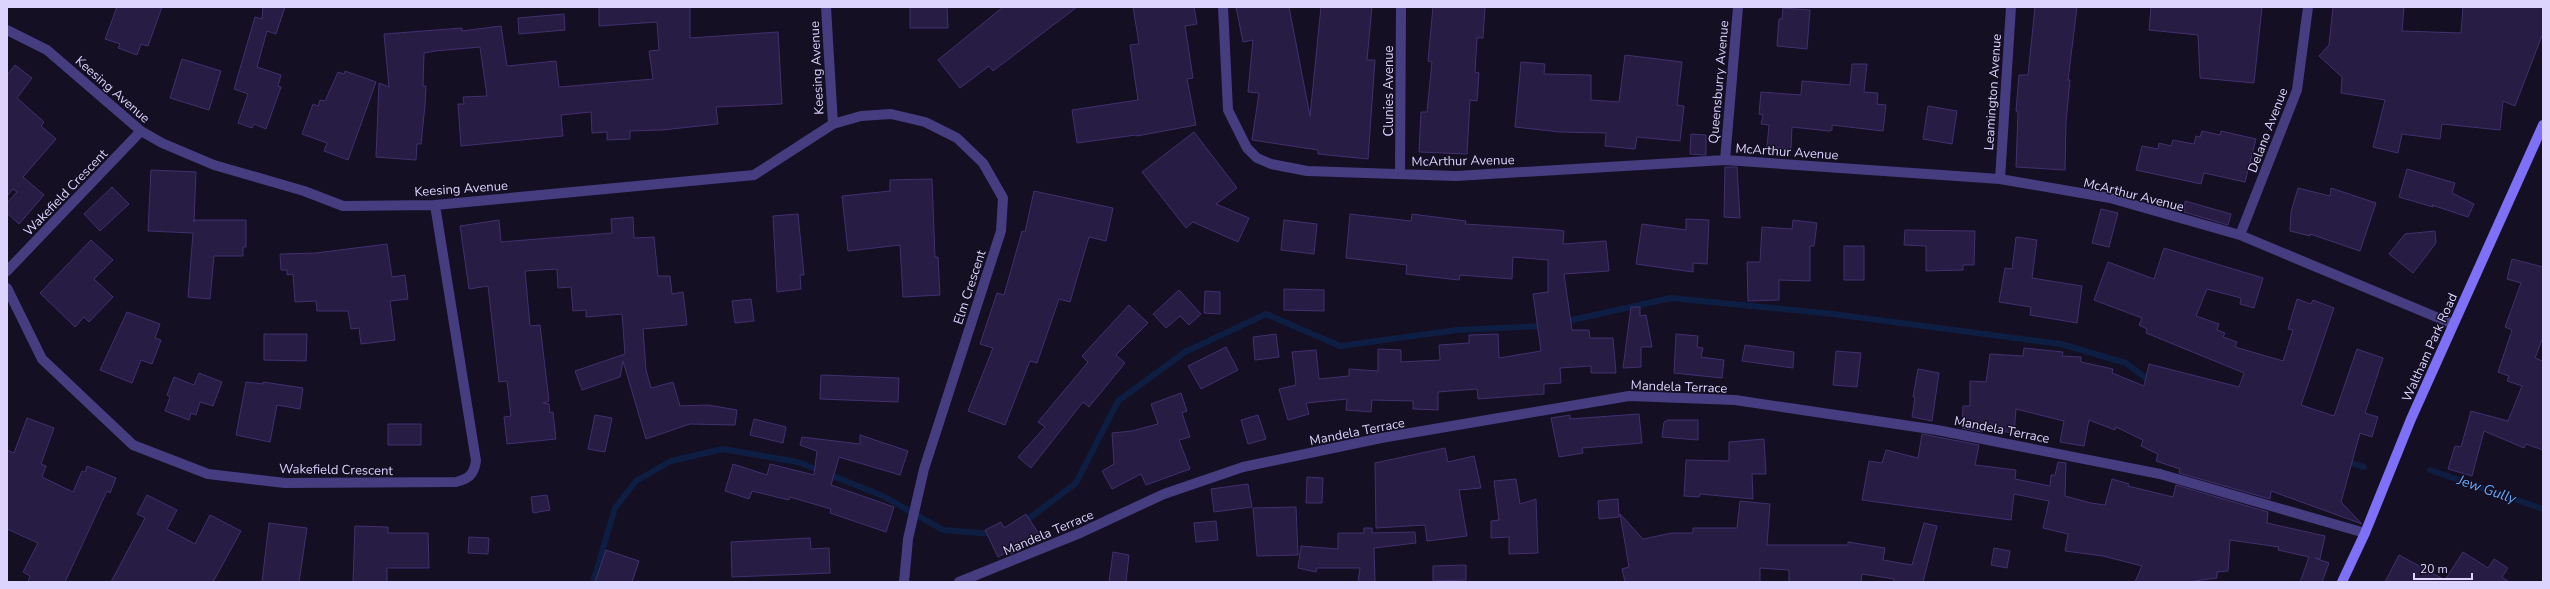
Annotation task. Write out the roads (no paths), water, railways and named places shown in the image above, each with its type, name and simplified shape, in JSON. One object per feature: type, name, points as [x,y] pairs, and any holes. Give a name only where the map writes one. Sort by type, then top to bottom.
[{"type":"main road","name":"Waltham Park Road","points":[[2342,582],[2365,533],[2453,324],[2543,125]]},
{"type":"street","name":"Keesing Avenue","points":[[7,30],[47,50],[141,132],[214,165],[304,191],[343,206],[435,205],[754,174],[833,124],[826,7]]},
{"type":"street","name":"McArthur Avenue","points":[[1223,7],[1228,110],[1247,148],[1258,158],[1271,164],[1307,171],[1456,176],[1725,160],[2000,179],[2110,198],[2240,235],[2453,324]]},
{"type":"street","name":"Clunies Avenue","points":[[1400,174],[1401,7]]},
{"type":"street","name":"Queensburry Avenue","points":[[1725,160],[1738,7]]},
{"type":"street","name":"Leamington Avenue","points":[[2000,179],[2011,7]]},
{"type":"street","name":"Delano Avenue","points":[[2240,235],[2297,90],[2308,7]]},
{"type":"street","name":"Elm Crescent","points":[[833,124],[861,116],[891,114],[925,122],[957,138],[983,163],[1003,198],[1001,231],[924,469],[908,540],[904,582]]},
{"type":"street","name":"Wakefield Crescent","points":[[7,271],[141,132]]},
{"type":"street","name":"Wakefield Crescent","points":[[7,288],[42,359],[133,445],[208,474],[285,483],[456,482],[468,479],[473,473],[476,462],[435,205]]},
{"type":"street","name":"Mandela Terrace","points":[[959,582],[1080,533],[1164,494],[1243,467],[1381,438],[1629,396],[1735,400],[1937,430],[2160,474],[2365,533]]},
{"type":"waterway","points":[[1563,322],[1671,298],[1833,314],[2061,344],[2126,363],[2151,382]]},
{"type":"waterway","points":[[1023,523],[1076,483],[1118,401],[1185,352],[1266,314],[1340,346],[1457,330],[1544,326]]},
{"type":"waterway","points":[[593,582],[615,508],[636,481],[671,461],[723,449],[798,462],[883,496],[943,530],[994,534]]},
{"type":"waterway","points":[[2344,461],[2364,467]]},
{"type":"waterway","name":"Jew Gully","points":[[2430,470],[2543,509]]}]
